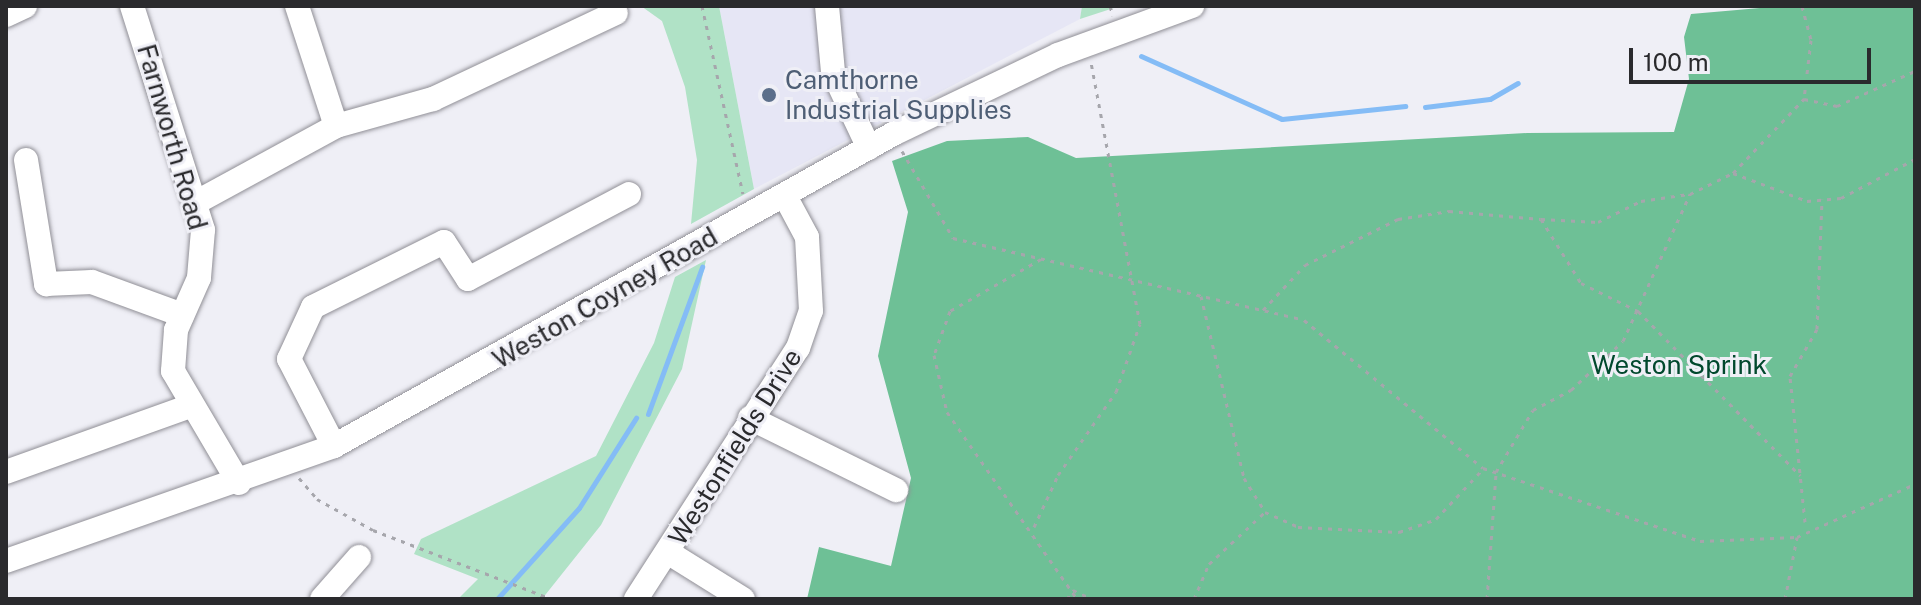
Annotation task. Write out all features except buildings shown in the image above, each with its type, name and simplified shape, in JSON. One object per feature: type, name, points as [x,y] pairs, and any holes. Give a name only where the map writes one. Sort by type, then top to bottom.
[{"type":"street","points":[[6,15],[25,6]]},
{"type":"street","name":"Farnworth Road","points":[[132,6],[195,203],[203,253],[182,315],[173,371],[190,406],[210,426],[239,483]]},
{"type":"street","points":[[297,6],[336,126]]},
{"type":"street","points":[[827,6],[833,72],[869,148]]},
{"type":"street","name":"Weston Coyney Road","points":[[6,561],[292,466],[334,446],[681,255],[893,134],[1088,43],[1192,6]]},
{"type":"street","points":[[195,203],[336,126],[433,99],[616,13]]},
{"type":"street","points":[[26,160],[17,196],[48,295],[92,282],[182,315]]},
{"type":"street","points":[[334,446],[289,359],[313,307],[444,242],[468,279],[629,194]]},
{"type":"street","name":"Westonfields Drive","points":[[636,599],[669,553],[750,418],[798,348],[811,311],[807,237],[785,196]]},
{"type":"street","points":[[6,472],[190,406]]},
{"type":"street","points":[[750,418],[896,490]]},
{"type":"street","points":[[669,553],[743,599]]},
{"type":"street","points":[[322,599],[359,571]]},
{"type":"path","points":[[667,6],[679,6]]},
{"type":"path","points":[[702,6],[743,196],[740,221]]},
{"type":"path","points":[[1263,310],[1305,265],[1398,219],[1449,211],[1598,222],[1641,201],[1690,194],[1733,173],[1804,99],[1811,40],[1802,6]]},
{"type":"path","points":[[1034,527],[1058,475],[1116,392],[1140,324],[1135,281],[1116,216],[1088,43]]},
{"type":"path","points":[[1804,99],[1837,106],[1915,71]]},
{"type":"path","points":[[893,134],[953,238],[1304,320],[1483,468],[1700,541],[1797,537],[1915,484]]},
{"type":"path","points":[[1733,173],[1822,199],[1841,198],[1915,159]]},
{"type":"path","points":[[1487,599],[1496,472],[1533,410],[1582,380],[1623,341],[1690,194]]},
{"type":"path","points":[[1805,522],[1790,376],[1817,329],[1822,199]]},
{"type":"path","points":[[1541,219],[1581,283],[1638,311],[1800,475]]},
{"type":"path","points":[[1041,259],[950,311],[934,355],[947,412],[1034,527],[1077,599]]},
{"type":"path","points":[[1201,296],[1244,478],[1265,512],[1298,527],[1399,532],[1436,519],[1483,468]]},
{"type":"path","points":[[292,466],[317,499],[343,515],[552,599]]},
{"type":"path","points":[[1194,599],[1209,564],[1265,512]]},
{"type":"path","points":[[1785,599],[1797,537]]},
{"type":"path","points":[[1067,599],[1073,590]]},
{"type":"path","points":[[1073,590],[1092,599]]},
{"type":"shaded area","points":[[719,6],[1082,6],[1080,19],[754,189]]},
{"type":"green space","points":[[641,6],[719,6],[754,189],[691,224],[697,160],[685,87],[662,21]]},
{"type":"green space","points":[[1082,6],[1120,6],[1080,19]]},
{"type":"green space","name":"Weston Sprink","points":[[1783,6],[1915,6],[1914,599],[807,599],[819,547],[891,566],[911,478],[878,356],[908,212],[892,161],[947,141],[1028,137],[1076,158],[1527,133],[1674,132],[1689,79],[1684,37],[1691,14]]},
{"type":"green space","points":[[706,260],[682,369],[601,525],[542,599],[458,599],[478,579],[414,554],[421,539],[596,456],[654,343],[675,277]]},
{"type":"waterway","points":[[1141,56],[1282,119],[1405,106]]},
{"type":"waterway","points":[[1425,107],[1490,99],[1518,83]]},
{"type":"waterway","points":[[648,414],[702,267]]},
{"type":"waterway","points":[[497,599],[579,508],[636,418]]},
{"type":"place","name":"Camthorne Industrial Supplies","points":[[769,95]]}]
